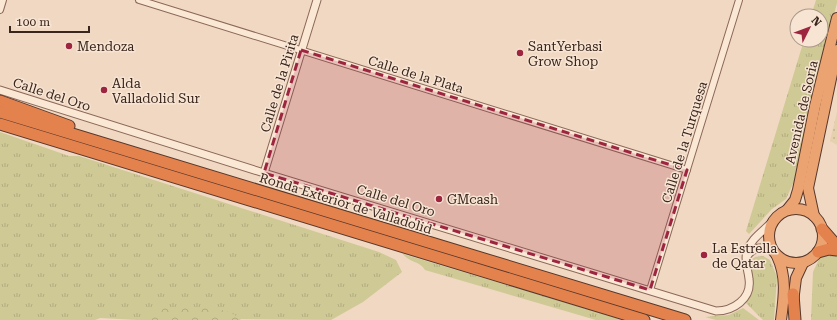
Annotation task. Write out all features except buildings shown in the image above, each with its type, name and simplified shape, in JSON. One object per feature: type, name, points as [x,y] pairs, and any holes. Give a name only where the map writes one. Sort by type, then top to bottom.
[{"type":"highway","name":"Avenida de Soria","points":[[787,210],[794,200],[798,190],[815,106],[837,18]]},
{"type":"highway","name":"Avenida de Soria","points":[[814,216],[808,188],[837,50]]},
{"type":"highway","points":[[0,101],[114,142],[136,153]]},
{"type":"highway","name":"Ronda Exterior de Valladolid","points":[[0,112],[136,153],[388,236]]},
{"type":"highway","name":"Ronda Exterior de Valladolid","points":[[0,124],[685,320]]},
{"type":"highway","points":[[781,320],[784,281],[782,267],[774,253],[768,235],[771,223],[776,217],[787,210],[803,210],[814,216],[822,230],[837,246]]},
{"type":"highway","points":[[774,253],[789,263],[803,263],[813,258],[818,252],[822,242],[822,230]]},
{"type":"highway","name":"Ronda Exterior de Valladolid","points":[[416,244],[644,320]]},
{"type":"highway","points":[[818,252],[829,249],[837,250]]},
{"type":"highway","points":[[791,320],[793,294],[797,273],[803,263]]},
{"type":"highway","points":[[793,294],[795,320]]},
{"type":"street","points":[[0,10],[3,0]]},
{"type":"street","name":"Calle de la Plata","points":[[138,0],[687,170]]},
{"type":"street","name":"Calle de la Pirita","points":[[264,173],[317,0]]},
{"type":"street","name":"Calle de la Turquesa","points":[[650,290],[739,0]]},
{"type":"street","name":"Calle del Oro","points":[[0,90],[264,173],[650,290],[709,310],[729,309],[741,302],[748,291],[750,279],[746,260]]},
{"type":"street","points":[[746,260],[749,245],[771,223]]},
{"type":"street","points":[[746,260],[748,255],[756,248],[765,247],[774,253]]},
{"type":"highlighted area","points":[[301,50],[687,170],[650,290],[264,173]]},
{"type":"shaded area","points":[[837,112],[837,145],[830,141]]},
{"type":"green space","points":[[816,0],[837,0],[829,34],[829,8],[814,8]]},
{"type":"green space","points":[[802,48],[825,48],[810,106],[796,177],[786,199],[772,209],[749,234],[746,231]]},
{"type":"green space","points":[[0,132],[69,156],[79,156],[379,252],[396,260],[402,272],[363,302],[331,320],[144,318],[138,320],[100,318],[95,320],[0,320]]},
{"type":"green space","points":[[403,254],[623,320],[596,320],[425,270],[420,265],[405,257]]},
{"type":"green space","points":[[837,255],[837,320],[811,320],[813,272],[820,257]]},
{"type":"green space","points":[[763,256],[770,260],[777,277],[774,320],[763,320],[746,303],[753,290],[751,260],[755,257]]},
{"type":"green space","points":[[185,307],[222,310],[236,315],[241,320],[138,320],[165,308]]},
{"type":"green space","points":[[743,308],[759,320],[716,320],[705,317],[729,315]]},
{"type":"place","name":"Mendoza","points":[[69,46]]},
{"type":"place","name":"SantYerbasi Grow Shop","points":[[520,53]]},
{"type":"place","name":"Alda Valladolid Sur","points":[[104,90]]},
{"type":"place","name":"GMcash","points":[[439,199]]},
{"type":"place","name":"La Estrella de Qatar","points":[[704,255]]}]
